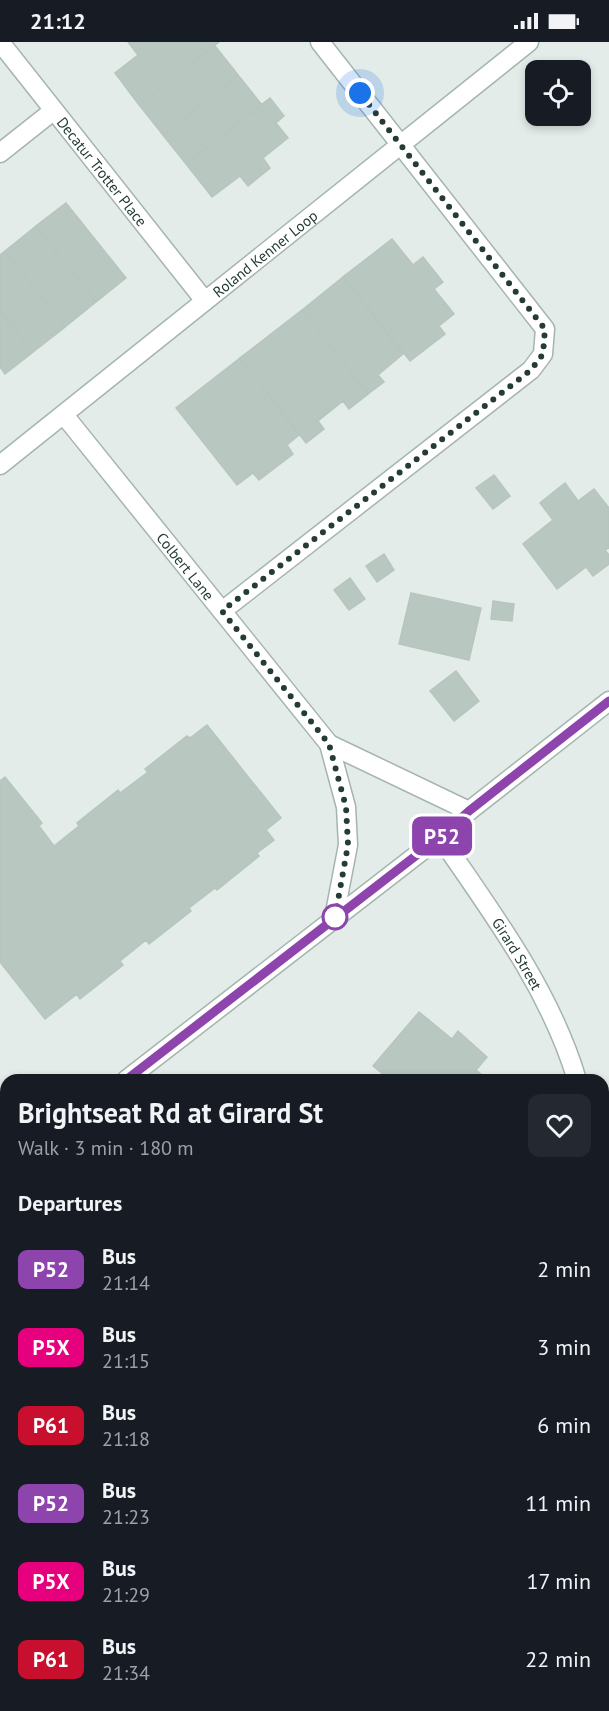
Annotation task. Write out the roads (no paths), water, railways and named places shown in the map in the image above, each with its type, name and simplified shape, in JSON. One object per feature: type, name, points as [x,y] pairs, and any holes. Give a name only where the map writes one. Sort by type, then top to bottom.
[{"type":"street","name":"Decatur Trotter Place","points":[[0,42],[205,301]]},
{"type":"street","points":[[222,611],[531,370],[543,354],[545,329],[320,42]]},
{"type":"street","name":"Roland Kenner Loop","points":[[0,465],[529,42]]},
{"type":"street","points":[[0,153],[53,111]]},
{"type":"street","name":"Colbert Lane","points":[[64,415],[329,744],[346,807],[348,845],[334,918]]},
{"type":"street","points":[[134,1074],[440,837],[469,811],[609,701]]},
{"type":"street","name":"Colbert Lane","points":[[329,744],[469,811]]},
{"type":"street","name":"Girard Street","points":[[440,837],[521,956],[555,1020],[575,1074]]}]
